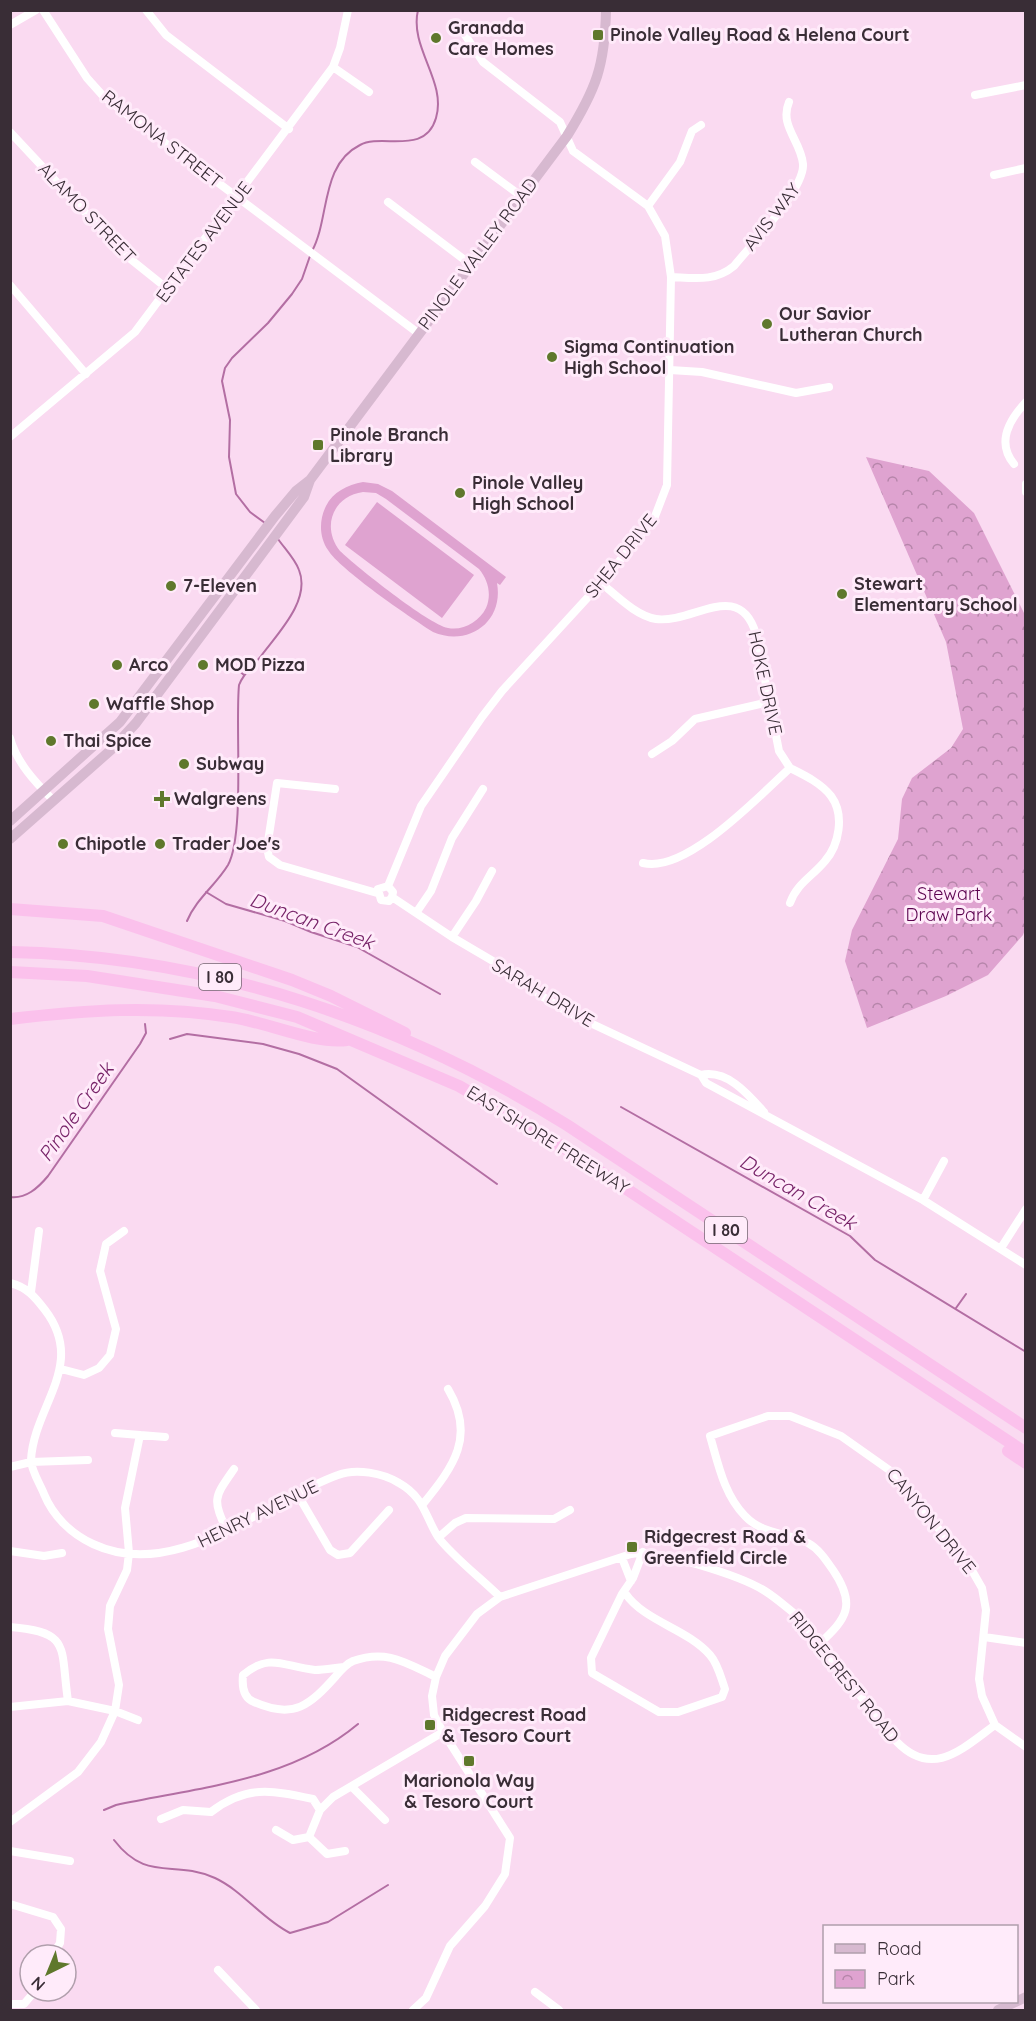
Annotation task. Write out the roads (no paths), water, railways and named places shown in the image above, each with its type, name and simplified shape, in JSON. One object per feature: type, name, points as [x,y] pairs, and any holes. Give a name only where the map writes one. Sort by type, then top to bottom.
[{"type":"highway","points":[[10,909],[103,916],[252,965],[331,996],[392,1025],[420,1045]]},
{"type":"highway","name":"EASTSHORE FREEWAY","points":[[10,952],[149,963],[227,979],[304,1000],[420,1045],[518,1095],[567,1125],[1026,1428]]},
{"type":"highway","name":"EASTSHORE FREEWAY","points":[[10,972],[87,976],[215,996],[297,1017],[459,1086],[518,1118],[1026,1453]]},
{"type":"highway","points":[[10,1019],[87,1010],[148,1008],[231,1017],[335,1041],[352,1039]]},
{"type":"highway","points":[[962,1412],[979,1432],[1026,1462]]},
{"type":"main road","name":"PINOLE VALLEY ROAD","points":[[10,839],[112,749],[136,723],[279,520],[296,491],[310,480],[567,136],[598,78],[603,58],[606,10]]},
{"type":"main road","name":"PINOLE VALLEY ROAD","points":[[10,821],[120,722],[262,543]]},
{"type":"main road","points":[[998,2010],[1013,2003]]},
{"type":"street","points":[[10,24],[36,10]]},
{"type":"street","name":"RAMONA STREET","points":[[43,10],[87,78],[104,97],[418,333]]},
{"type":"street","points":[[146,10],[166,35],[289,129]]},
{"type":"street","name":"ESTATES AVENUE","points":[[10,437],[135,332],[169,290],[333,68],[348,10]]},
{"type":"street","name":"SHEA DRIVE","points":[[388,886],[421,806],[502,690],[601,583],[654,519],[663,501],[668,469],[671,277],[665,236],[648,206],[573,151],[560,122],[483,62],[465,35]]},
{"type":"street","points":[[333,68],[369,92]]},
{"type":"street","points":[[975,95],[1026,85]]},
{"type":"street","name":"AVIS WAY","points":[[671,277],[710,278],[724,275],[734,267],[799,185],[803,165],[801,153],[786,120],[789,102]]},
{"type":"street","points":[[648,206],[680,162],[692,132],[701,125]]},
{"type":"street","name":"ALAMO STREET","points":[[10,132],[124,254],[169,290]]},
{"type":"street","points":[[475,162],[521,196]]},
{"type":"street","points":[[994,175],[1026,168]]},
{"type":"street","points":[[388,202],[470,264]]},
{"type":"street","points":[[11,286],[86,374]]},
{"type":"street","points":[[670,370],[702,372],[796,393],[829,387]]},
{"type":"street","points":[[1014,464],[1004,446],[1007,428],[1026,402]]},
{"type":"street","points":[[1026,484],[1026,492]]},
{"type":"street","name":"HOKE DRIVE","points":[[601,583],[652,619],[676,618],[726,605],[742,612],[752,623],[756,634],[779,751],[790,768]]},
{"type":"street","points":[[651,754],[672,741],[694,719],[769,702]]},
{"type":"street","points":[[10,738],[20,762],[53,800]]},
{"type":"street","points":[[643,862],[653,865],[674,859],[711,840],[790,768],[812,779],[832,797],[838,813],[839,828],[834,846],[825,861],[794,891],[790,903]]},
{"type":"street","points":[[335,789],[277,783],[267,848],[269,857],[280,865],[377,893],[381,887],[388,886],[391,888],[392,897]]},
{"type":"street","points":[[416,913],[431,891],[452,838],[483,789]]},
{"type":"street","points":[[452,938],[492,871]]},
{"type":"street","name":"SARAH DRIVE","points":[[377,893],[383,901],[392,897],[452,938],[513,973],[540,995],[572,1014],[701,1075],[706,1083],[746,1106],[764,1112],[923,1200],[1026,1265]]},
{"type":"street","name":"SARAH DRIVE","points":[[701,1075],[712,1072],[725,1078],[749,1095],[764,1112]]},
{"type":"street","points":[[923,1200],[944,1161]]},
{"type":"street","points":[[1001,1248],[1026,1209]]},
{"type":"street","points":[[31,1293],[39,1231]]},
{"type":"street","points":[[61,1369],[84,1375],[99,1368],[110,1355],[116,1329],[100,1270],[106,1244],[124,1231]]},
{"type":"street","points":[[10,1283],[31,1293],[48,1314],[61,1339],[61,1369],[43,1416],[31,1462]]},
{"type":"street","points":[[423,1504],[459,1453],[463,1435],[456,1403],[448,1389]]},
{"type":"street","name":"CANYON DRIVE","points":[[819,1644],[836,1628],[843,1617],[847,1600],[843,1585],[825,1559],[810,1545],[770,1533],[745,1517],[727,1488],[710,1436],[768,1416],[790,1416],[841,1436],[884,1465],[900,1480],[976,1576],[985,1599],[980,1688],[995,1725]]},
{"type":"street","points":[[115,1433],[165,1437]]},
{"type":"street","points":[[10,1822],[78,1772],[101,1742],[115,1711],[119,1685],[108,1629],[110,1606],[127,1570],[129,1553],[125,1508],[140,1435]]},
{"type":"street","points":[[10,1467],[31,1462],[88,1460]]},
{"type":"street","name":"HENRY AVENUE","points":[[31,1462],[47,1502],[67,1528],[94,1545],[129,1553],[168,1551],[198,1544],[340,1474],[372,1473],[400,1483],[423,1504],[439,1537],[500,1596]]},
{"type":"street","points":[[227,1531],[215,1505],[219,1491],[234,1469]]},
{"type":"street","points":[[298,1495],[330,1550],[338,1555],[350,1553],[389,1510]]},
{"type":"street","points":[[439,1537],[455,1523],[466,1518],[554,1519],[570,1510]]},
{"type":"street","points":[[10,1551],[44,1556],[62,1553]]},
{"type":"street","points":[[413,2010],[426,1998],[450,1946],[485,1906],[505,1874],[510,1838],[434,1716],[432,1696],[436,1677],[445,1656],[477,1614],[500,1596],[643,1552]]},
{"type":"street","points":[[625,1593],[636,1607],[676,1629],[708,1653],[716,1665],[725,1689],[722,1697],[678,1712],[660,1712],[593,1675],[591,1658],[616,1605],[631,1581],[643,1552]]},
{"type":"street","name":"RIDGECREST ROAD","points":[[643,1552],[717,1572],[756,1586],[795,1614],[897,1742],[918,1758],[945,1758],[995,1725]]},
{"type":"street","points":[[622,1558],[631,1581]]},
{"type":"street","points":[[10,1627],[37,1629],[50,1634],[58,1641],[68,1701]]},
{"type":"street","points":[[984,1637],[1026,1643]]},
{"type":"street","points":[[344,1667],[316,1670],[267,1661],[255,1664],[243,1675],[242,1686],[249,1700],[268,1708],[298,1710],[310,1704],[352,1661],[388,1655],[436,1677]]},
{"type":"street","points":[[10,1707],[68,1701],[115,1711],[138,1720]]},
{"type":"street","points":[[995,1725],[1026,1747]]},
{"type":"street","points":[[309,1838],[320,1810],[333,1797],[443,1732]]},
{"type":"street","points":[[352,1787],[385,1820]]},
{"type":"street","points":[[161,1819],[183,1810],[211,1812],[230,1797],[253,1792],[313,1799],[320,1810]]},
{"type":"street","points":[[276,1830],[293,1840],[309,1838],[327,1854],[345,1851]]},
{"type":"street","points":[[10,1851],[70,1861]]},
{"type":"street","points":[[10,1904],[53,1917],[61,1929],[60,1943]]},
{"type":"street","points":[[218,1970],[256,2010]]},
{"type":"street","points":[[535,1992],[559,2010]]},
{"type":"street","points":[[10,2004],[25,2003]]},
{"type":"waterway","name":"Pinole Creek","points":[[312,251],[318,238],[332,179],[338,165],[347,154],[369,142],[413,140],[423,137],[430,130],[436,118],[437,91],[419,38],[418,10]]},
{"type":"waterway","name":"Pinole Creek","points":[[265,523],[250,512],[236,494],[229,457],[230,420],[222,381],[225,368],[232,358],[268,323],[292,294],[302,279],[310,256]]},
{"type":"waterway","name":"Pinole Creek","points":[[187,921],[228,865],[233,850],[238,805],[239,685],[246,673],[284,627],[301,593],[302,581],[299,570],[278,539]]},
{"type":"waterway","points":[[236,668],[244,675]]},
{"type":"waterway","name":"Duncan Creek","points":[[206,892],[226,904],[285,921],[357,947],[440,994]]},
{"type":"waterway","name":"Pinole Creek","points":[[10,1197],[31,1192],[48,1176],[140,1044],[146,1033],[145,1024]]},
{"type":"waterway","points":[[170,1039],[187,1034],[263,1044],[299,1054],[337,1069],[497,1184]]},
{"type":"waterway","name":"Duncan Creek","points":[[621,1107],[850,1236],[875,1260],[1026,1352]]},
{"type":"waterway","name":"Duncan Creek","points":[[956,1308],[966,1294]]},
{"type":"waterway","points":[[104,1810],[116,1805],[212,1786],[274,1770],[332,1743],[358,1724]]},
{"type":"waterway","points":[[114,1840],[126,1853],[149,1866],[186,1870],[215,1878],[235,1890],[270,1920],[290,1933],[328,1922],[388,1885]]},
{"type":"place","name":"Pinole Valley Road & Helena Court","points":[[598,35]]},
{"type":"place","name":"Granada Care Homes","points":[[436,38]]},
{"type":"place","name":"Our Savior Lutheran Church","points":[[767,324]]},
{"type":"place","name":"Sigma Continuation High School","points":[[552,357]]},
{"type":"place","name":"Pinole Branch Library","points":[[318,445]]},
{"type":"place","name":"Pinole Valley High School","points":[[460,493]]},
{"type":"place","name":"7-Eleven","points":[[171,586]]},
{"type":"place","name":"Stewart Elementary School","points":[[842,594]]},
{"type":"place","name":"Arco","points":[[117,665]]},
{"type":"place","name":"MOD Pizza","points":[[203,665]]},
{"type":"place","name":"Waffle Shop","points":[[94,704]]},
{"type":"place","name":"Thai Spice","points":[[51,741]]},
{"type":"place","name":"Subway","points":[[184,764]]},
{"type":"place","name":"Walgreens","points":[[162,799]]},
{"type":"place","name":"Chipotle","points":[[63,844]]},
{"type":"place","name":"Trader Joe's","points":[[160,844]]},
{"type":"place","name":"Ridgecrest Road & Greenfield Circle","points":[[632,1547]]},
{"type":"place","name":"Ridgecrest Road & Tesoro Court","points":[[430,1725]]},
{"type":"place","name":"Marionola Way & Tesoro Court","points":[[469,1761]]},
{"type":"park label","name":"Stewart Draw Park","points":[[949,904]]}]
